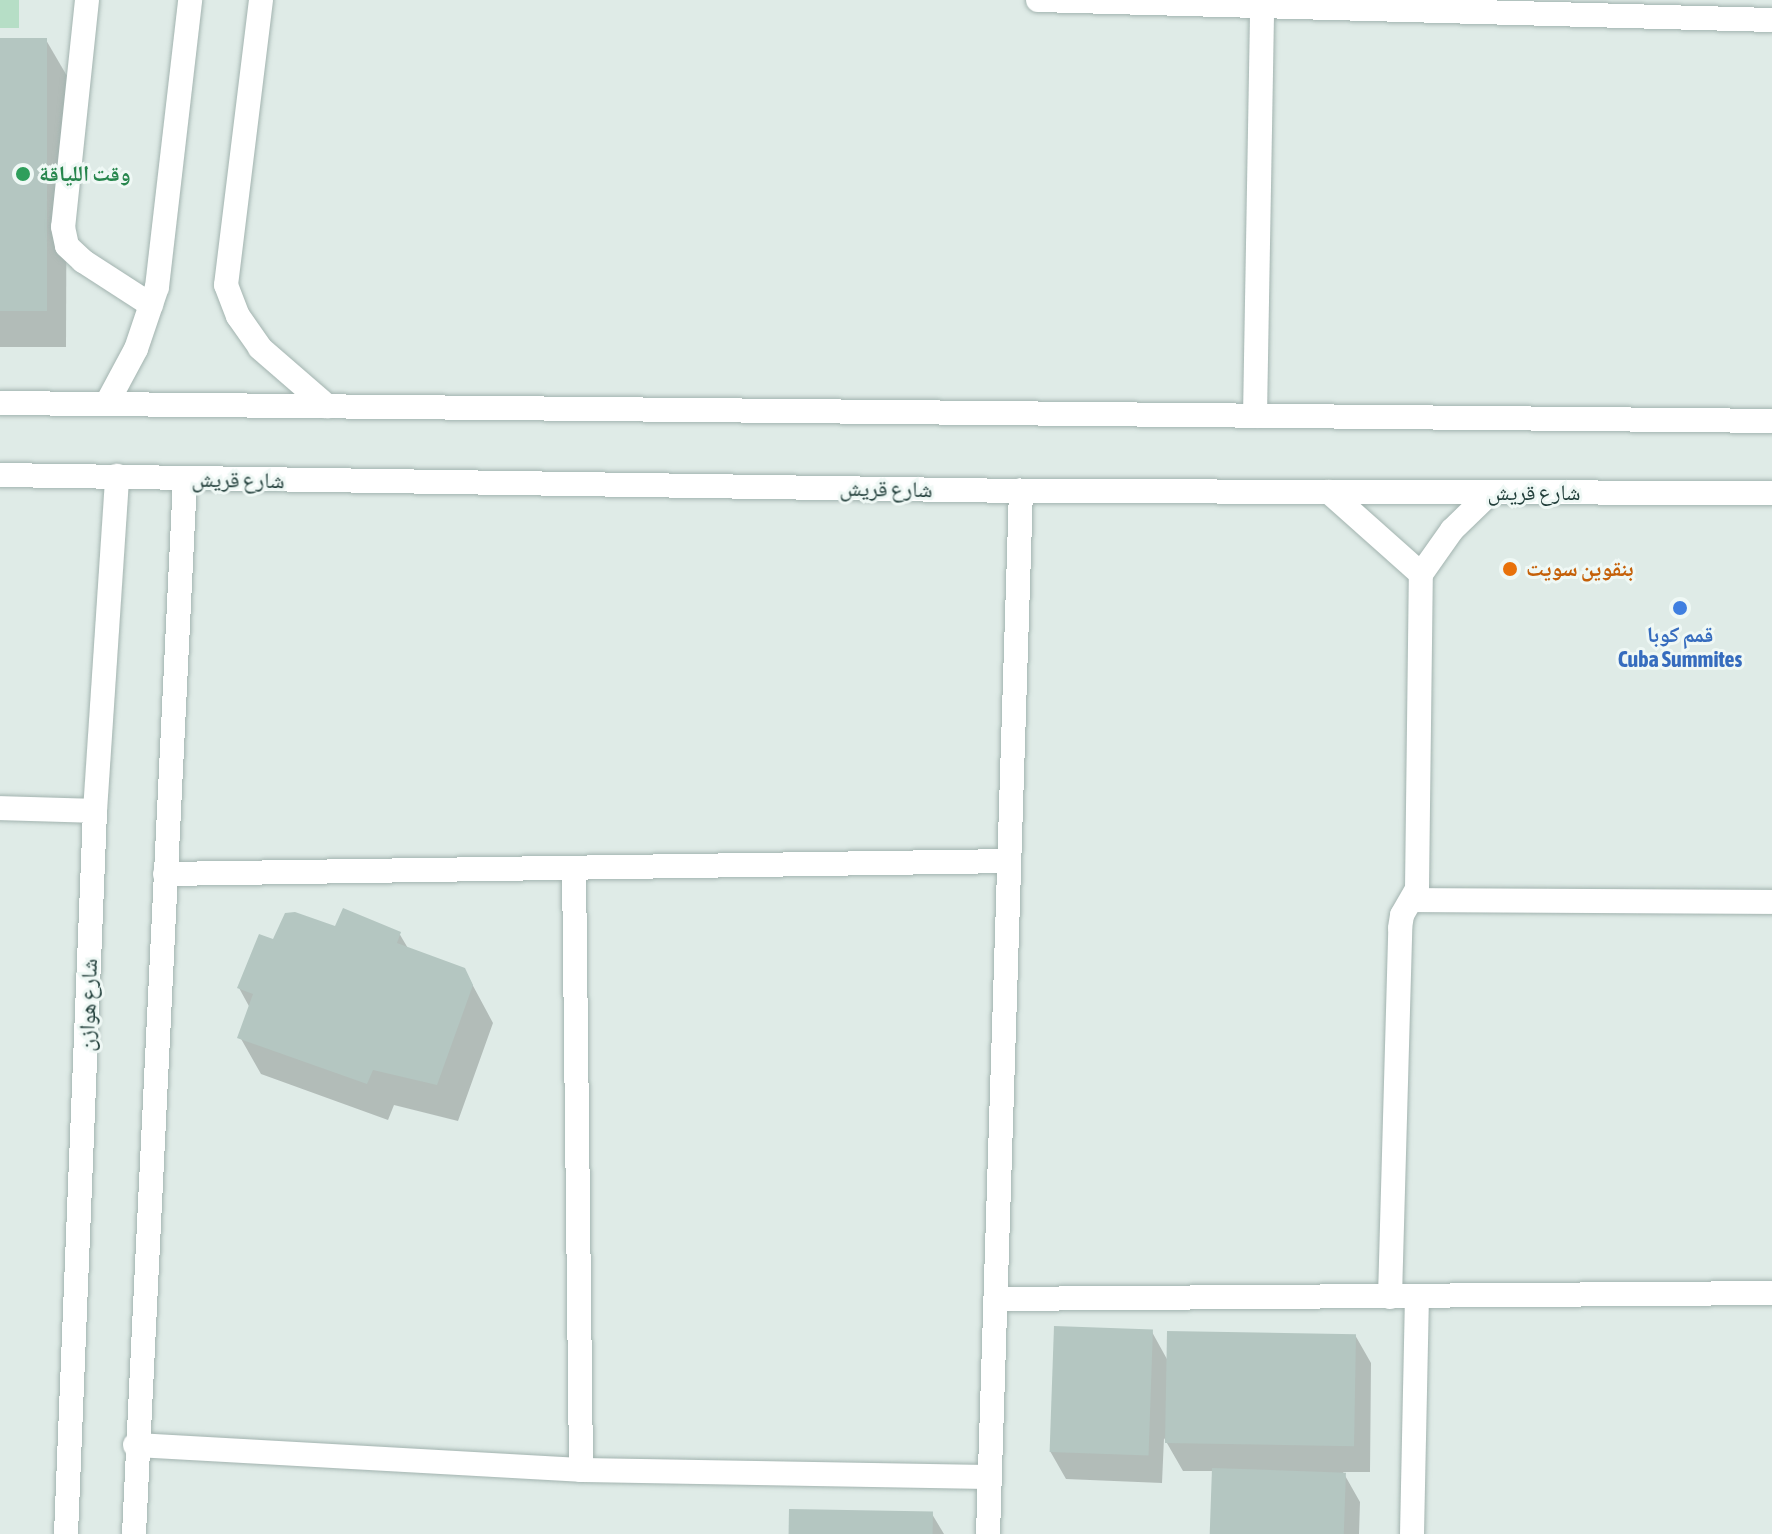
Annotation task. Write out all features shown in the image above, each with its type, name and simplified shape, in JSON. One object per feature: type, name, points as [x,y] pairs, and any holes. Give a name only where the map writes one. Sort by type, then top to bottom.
[{"type":"street","points":[[87,0],[63,227],[67,246],[83,261],[151,305]]},
{"type":"street","points":[[107,403],[136,349],[157,287],[190,0]]},
{"type":"street","points":[[261,0],[226,285],[238,316],[260,348],[327,406]]},
{"type":"street","points":[[1038,0],[1262,6],[1454,6],[1772,20]]},
{"type":"street","points":[[1255,416],[1262,6]]},
{"type":"street","points":[[0,403],[1772,421]]},
{"type":"street","name":"شارع قريش","points":[[0,475],[1021,491],[1772,493]]},
{"type":"street","name":"شارع هوازن","points":[[66,1534],[95,811],[117,476]]},
{"type":"street","points":[[134,1534],[135,1445],[185,480]]},
{"type":"street","points":[[988,1534],[1021,491]]},
{"type":"street","points":[[1329,492],[1421,574]]},
{"type":"street","points":[[1390,1297],[1400,928],[1402,915],[1417,889],[1421,574],[1452,530],[1490,493]]},
{"type":"street","points":[[0,808],[95,811]]},
{"type":"street","points":[[165,874],[1009,861]]},
{"type":"street","points":[[574,868],[581,1470]]},
{"type":"street","points":[[1413,900],[1772,902]]},
{"type":"street","points":[[996,1299],[1772,1293]]},
{"type":"street","points":[[1412,1534],[1417,1297]]},
{"type":"street","points":[[135,1445],[581,1470],[990,1477]]},
{"type":"green space","points":[[0,0],[19,0],[19,28],[0,28]]},
{"type":"building","name":"وقت اللياقة","points":[[0,38],[47,38],[47,311],[0,311]]},
{"type":"building","points":[[343,908],[401,932],[397,943],[465,968],[473,985],[437,1085],[373,1070],[367,1084],[237,1038],[253,994],[237,988],[259,934],[273,939],[285,913],[295,912],[335,926]]},
{"type":"building","points":[[1054,1326],[1153,1329],[1149,1455],[1050,1452]]},
{"type":"building","points":[[1167,1331],[1356,1334],[1354,1446],[1165,1443]]},
{"type":"building","points":[[1212,1468],[1346,1473],[1344,1534],[1210,1534]]},
{"type":"building","points":[[789,1509],[933,1512],[933,1534],[789,1534]]},
{"type":"place","name":"وقت اللياقة","points":[[23,174]]},
{"type":"place","name":"بنقوين سويت","points":[[1510,569]]},
{"type":"place","name":"قمم كوبا Cuba Summites","points":[[1680,608]]}]
